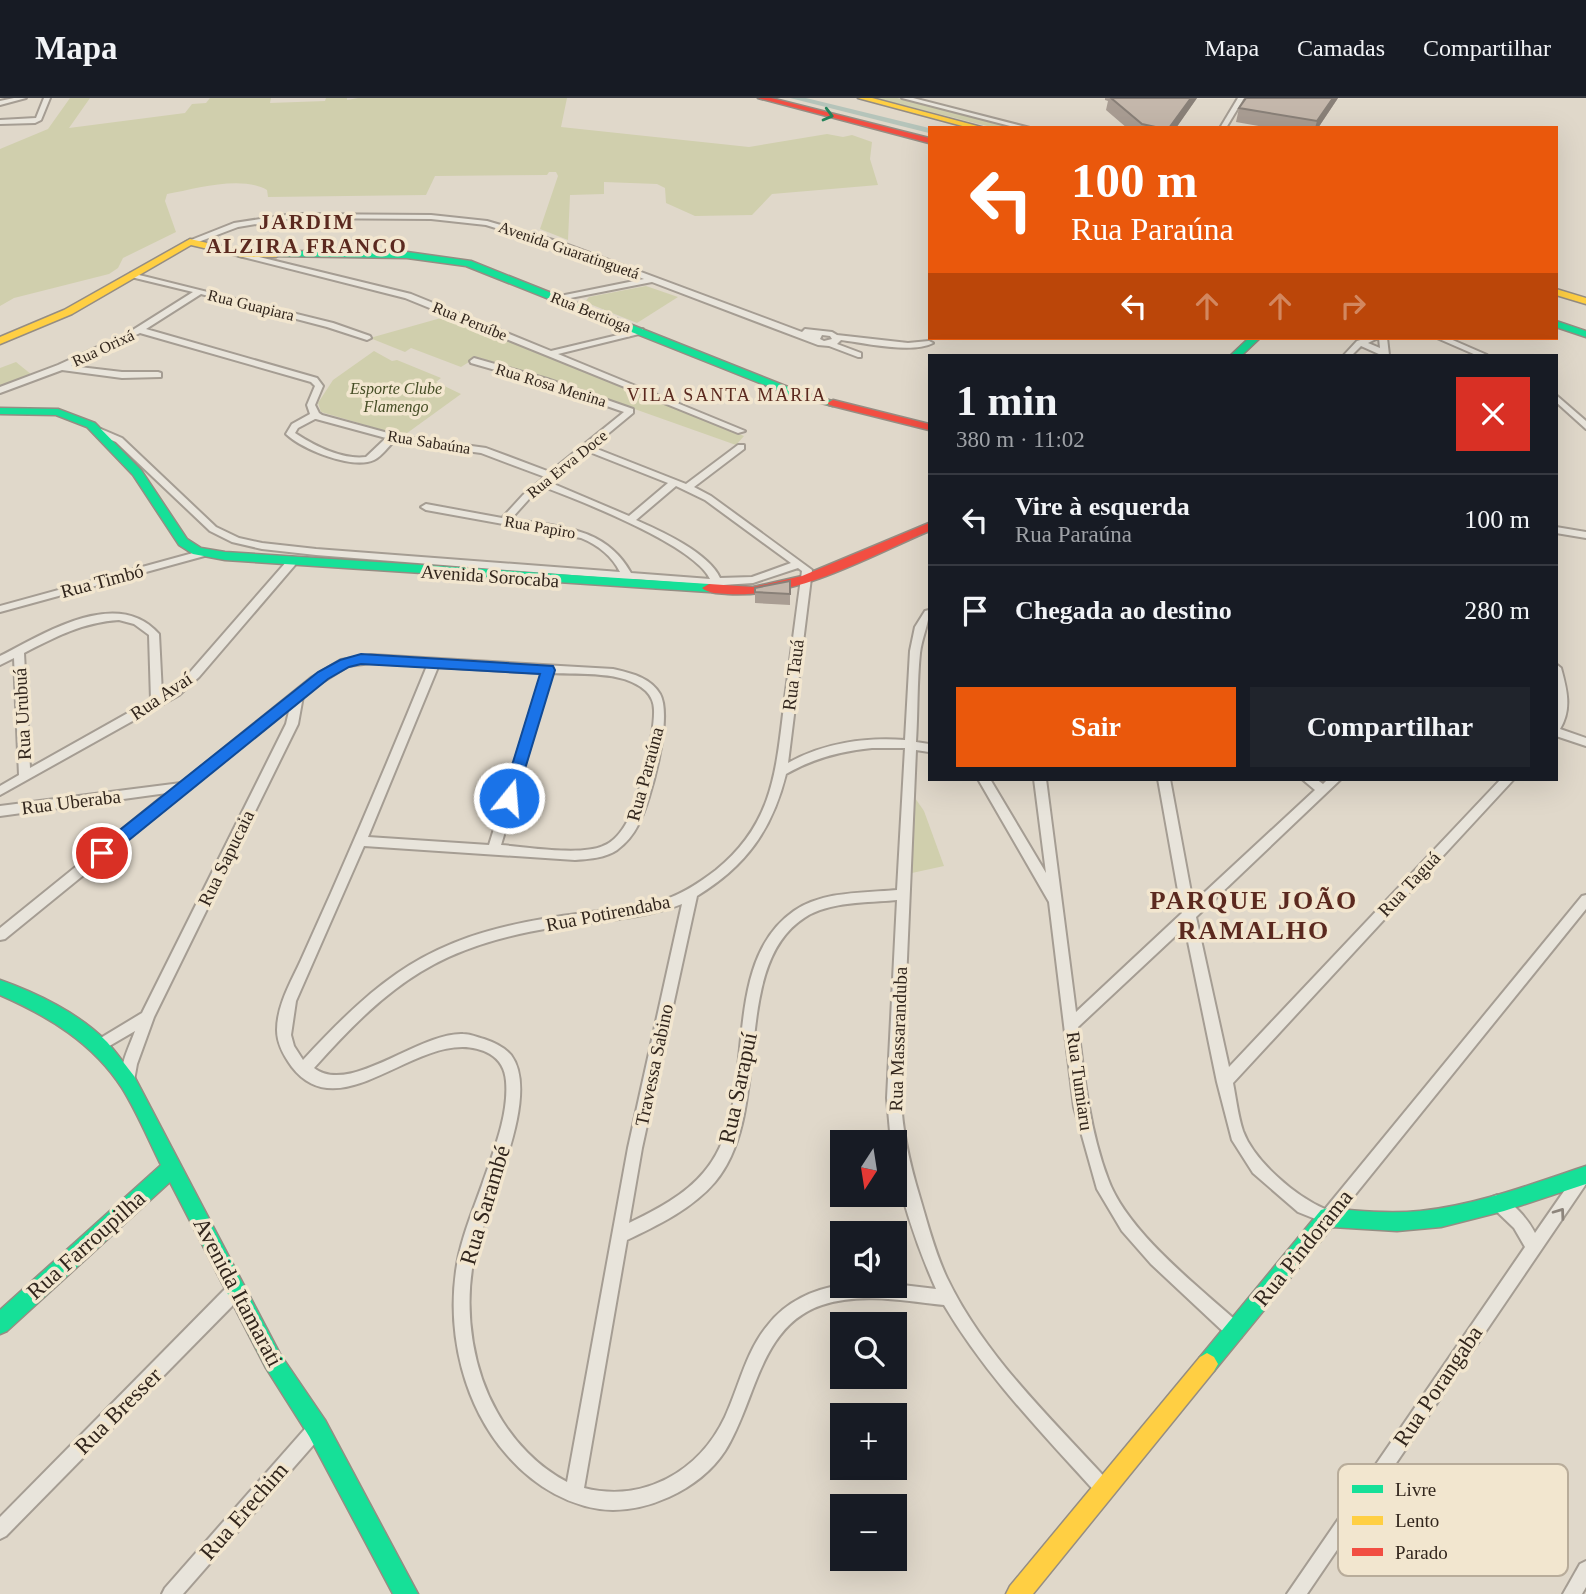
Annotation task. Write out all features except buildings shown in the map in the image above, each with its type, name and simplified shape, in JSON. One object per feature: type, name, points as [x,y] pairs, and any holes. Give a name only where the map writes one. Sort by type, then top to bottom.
[{"type":"main road","points":[[762,98],[928,141]]},
{"type":"main road","points":[[862,98],[973,126]]},
{"type":"main road","name":"Rua Bertioga","points":[[190,242],[242,254],[291,260],[407,255],[457,260],[794,393],[928,427]]},
{"type":"main road","name":"Avenida Guaratinguetá","points":[[0,341],[68,312],[190,242]]},
{"type":"main road","points":[[1558,293],[1586,301]]},
{"type":"main road","points":[[1558,325],[1586,334]]},
{"type":"main road","points":[[1237,354],[1253,340]]},
{"type":"main road","name":"Avenida Sorocaba","points":[[0,411],[58,412],[85,421],[98,431],[137,473],[183,542],[204,553],[291,563],[629,580],[762,590],[803,571],[928,527]]},
{"type":"main road","name":"Avenida Itamarati","points":[[0,987],[26,998],[87,1036],[99,1046],[128,1082],[235,1292],[273,1361],[317,1428],[406,1594]]},
{"type":"main road","name":"Avenida Itamarati","points":[[0,998],[46,1012]]},
{"type":"main road","name":"Rua Farroupilha","points":[[0,1324],[172,1167]]},
{"type":"main road","points":[[1328,1217],[1376,1222],[1429,1220],[1585,1176]]},
{"type":"main road","name":"Rua Pindorama","points":[[1018,1594],[1328,1217]]},
{"type":"street","points":[[0,103],[23,98]]},
{"type":"street","points":[[0,110],[4,122],[35,121],[39,119],[47,98]]},
{"type":"street","points":[[905,98],[1019,126]]},
{"type":"street","points":[[1224,126],[1241,98]]},
{"type":"street","name":"Avenida Guaratinguetá","points":[[190,242],[226,228],[279,217],[445,218],[486,223],[522,231],[781,327],[818,337],[832,334],[833,340]]},
{"type":"street","name":"Rua Peruíbe","points":[[291,260],[408,296],[741,431]]},
{"type":"street","points":[[622,285],[635,272]]},
{"type":"street","name":"Rua Guapiara","points":[[134,275],[368,338]]},
{"type":"street","points":[[558,299],[653,279]]},
{"type":"street","name":"Rua Orixá","points":[[0,390],[61,368],[140,330],[199,292]]},
{"type":"street","points":[[140,330],[314,380],[319,386],[312,402],[315,415],[295,426],[290,434],[314,447],[363,460],[372,457],[392,437]]},
{"type":"street","points":[[552,353],[640,331]]},
{"type":"street","points":[[833,340],[908,345],[929,343]]},
{"type":"street","points":[[833,340],[858,355]]},
{"type":"street","points":[[1359,340],[1385,354]]},
{"type":"street","points":[[1446,340],[1481,354]]},
{"type":"street","name":"Rua Rosa Menina","points":[[474,361],[628,410]]},
{"type":"street","points":[[61,368],[122,375],[158,374]]},
{"type":"street","points":[[1558,400],[1586,426]]},
{"type":"street","name":"Rua Erva Doce","points":[[504,521],[547,479],[629,414],[628,410]]},
{"type":"street","name":"Rua Sabaúna","points":[[315,415],[392,437],[483,450],[630,520],[684,550],[714,574],[719,587]]},
{"type":"street","name":"Avenida Sorocaba","points":[[98,431],[120,440],[213,529],[235,539],[316,552],[629,580]]},
{"type":"street","points":[[687,488],[741,447]]},
{"type":"street","points":[[587,448],[675,482],[720,506],[803,571]]},
{"type":"street","points":[[630,520],[675,482]]},
{"type":"street","name":"Rua Papiro","points":[[426,507],[593,539],[612,553],[629,580]]},
{"type":"street","points":[[1558,530],[1586,535]]},
{"type":"street","name":"Rua Timbó","points":[[0,609],[204,553]]},
{"type":"street","name":"Rua Avaí","points":[[0,791],[157,702],[195,674],[291,563]]},
{"type":"street","name":"Rua Tauá","points":[[780,772],[803,571]]},
{"type":"street","name":"Rua Massaranduba","points":[[928,615],[916,640],[909,744],[894,1098],[896,1137],[928,1252],[962,1321],[1010,1383],[1104,1489]]},
{"type":"street","points":[[0,660],[51,633],[79,622],[124,617],[148,627],[154,634],[157,702]]},
{"type":"street","name":"Rua Urubuá","points":[[19,652],[25,776]]},
{"type":"street","name":"Rua Paraúna","points":[[0,935],[323,675],[353,661],[371,659],[625,675],[637,679],[655,692],[661,709],[638,814],[622,839],[603,851],[575,855],[360,841]]},
{"type":"street","points":[[303,1070],[283,1041],[289,1001],[360,841],[434,663]]},
{"type":"street","points":[[494,849],[548,670]]},
{"type":"street","points":[[1558,678],[1563,702],[1558,725]]},
{"type":"street","name":"Rua Sapucaia","points":[[128,1082],[130,1064],[147,1017],[292,724],[298,697]]},
{"type":"street","points":[[1558,730],[1586,743]]},
{"type":"street","points":[[780,772],[809,755],[829,751],[876,744],[909,744],[928,748]]},
{"type":"street","name":"Rua Potirendaba","points":[[303,1070],[368,1000],[387,984],[444,952],[502,933],[661,906],[691,893],[740,853],[761,827],[773,801],[780,772]]},
{"type":"street","points":[[985,781],[1056,903]]},
{"type":"street","name":"Rua Tumiaru","points":[[1041,781],[1081,1107],[1102,1184],[1127,1226],[1157,1259],[1235,1331]]},
{"type":"street","points":[[1164,781],[1189,915],[1234,1126],[1246,1153],[1258,1168],[1303,1207],[1328,1217]]},
{"type":"street","points":[[1311,781],[1323,790]]},
{"type":"street","points":[[1072,1024],[1333,781]]},
{"type":"street","name":"Rua Taguá","points":[[1224,1082],[1506,781]]},
{"type":"street","name":"Rua Uberaba","points":[[0,811],[184,787]]},
{"type":"street","name":"Travessa Sabino","points":[[618,1236],[691,893]]},
{"type":"street","name":"Rua Sarapuí","points":[[618,1236],[660,1215],[695,1191],[720,1164],[736,1125],[764,955],[778,930],[813,907],[904,894]]},
{"type":"street","name":"Rua Pindorama","points":[[1328,1217],[1586,901]]},
{"type":"street","points":[[99,1046],[147,1017]]},
{"type":"street","name":"Rua Sarambé","points":[[303,1070],[326,1082],[341,1082],[375,1073],[449,1039],[481,1043],[497,1051],[508,1062],[515,1090],[505,1137],[475,1223],[465,1266],[462,1304],[464,1338],[469,1368],[482,1403],[498,1428],[531,1468],[553,1485],[575,1494],[605,1502],[636,1500],[675,1486],[699,1468],[721,1442],[750,1370],[766,1341],[786,1317],[806,1303],[840,1293],[874,1292],[949,1298]]},
{"type":"street","name":"Rua Porangaba","points":[[1384,1464],[1585,1176]]},
{"type":"street","points":[[1497,1202],[1516,1216],[1527,1230],[1534,1249]]},
{"type":"street","points":[[575,1494],[618,1236]]},
{"type":"street","name":"Rua Bresser","points":[[0,1530],[235,1292]]},
{"type":"street","name":"Rua Erechim","points":[[171,1594],[317,1428]]},
{"type":"street","name":"Rua Porangaba","points":[[1296,1594],[1338,1532]]},
{"type":"street","points":[[1572,1594],[1586,1570]]},
{"type":"green space","points":[[70,98],[90,98],[69,128],[185,113],[192,104],[206,103],[210,98],[271,98],[270,103],[325,101],[326,98],[567,98],[561,127],[749,147],[827,134],[843,137],[852,135],[872,142],[870,159],[878,185],[772,194],[752,215],[695,216],[666,203],[665,188],[657,184],[604,182],[604,194],[570,195],[568,240],[540,229],[558,176],[556,172],[549,172],[547,175],[435,176],[426,195],[268,197],[267,190],[256,186],[218,184],[167,194],[165,201],[176,232],[123,258],[118,268],[109,274],[14,298],[0,306],[0,149],[48,129]]},
{"type":"green space","points":[[875,98],[897,98],[1009,126],[987,126]]},
{"type":"green space","points":[[646,286],[678,297],[637,323],[585,302],[589,297]]},
{"type":"green space","points":[[448,316],[744,436],[736,445],[550,379],[477,357],[461,367],[411,348],[405,352],[370,338]]},
{"type":"green space","name":"Esporte Clube Flamengo","points":[[374,351],[392,361],[397,360],[441,378],[436,382],[461,394],[403,436],[321,412],[318,403],[333,380]]},
{"type":"green space","points":[[16,362],[32,375],[0,387],[0,368]]},
{"type":"green space","points":[[915,798],[924,811],[944,866],[912,873]]},
{"type":"shaded area","points":[[790,98],[806,98],[928,128],[928,133]]},
{"type":"traffic: fast","points":[[276,254],[407,255],[468,263],[794,393],[833,403]]},
{"type":"traffic: fast","points":[[1558,325],[1586,334]]},
{"type":"traffic: fast","points":[[1237,354],[1253,340]]},
{"type":"traffic: fast","points":[[0,411],[58,412],[91,425],[137,473],[183,542],[197,551],[225,556],[709,588]]},
{"type":"traffic: fast","points":[[0,987],[39,1005],[79,1029],[100,1047],[128,1082],[273,1361],[317,1428],[406,1594]]},
{"type":"traffic: fast","points":[[0,1324],[172,1167]]},
{"type":"traffic: fast","points":[[1207,1364],[1328,1217],[1397,1221],[1441,1217],[1504,1202],[1586,1175]]},
{"type":"traffic: slow","points":[[862,98],[973,126]]},
{"type":"traffic: slow","points":[[0,341],[68,312],[190,242],[242,254],[276,254]]},
{"type":"traffic: slow","points":[[1558,293],[1586,301]]},
{"type":"traffic: slow","points":[[1018,1594],[1207,1364]]},
{"type":"traffic: jam","points":[[762,98],[928,141]]},
{"type":"traffic: jam","points":[[833,403],[928,427]]},
{"type":"traffic: jam","points":[[709,588],[753,591],[806,579],[928,527]]},
{"type":"district","name":"JARDIM ALZIRA FRANCO","points":[[307,234]]},
{"type":"district","name":"VILA SANTA MARIA","points":[[727,395]]},
{"type":"district","name":"PARQUE JOÃO RAMALHO","points":[[1254,915]]},
{"type":"route","points":[[102,853],[323,675],[345,663],[361,659],[548,670],[509,798]]}]
